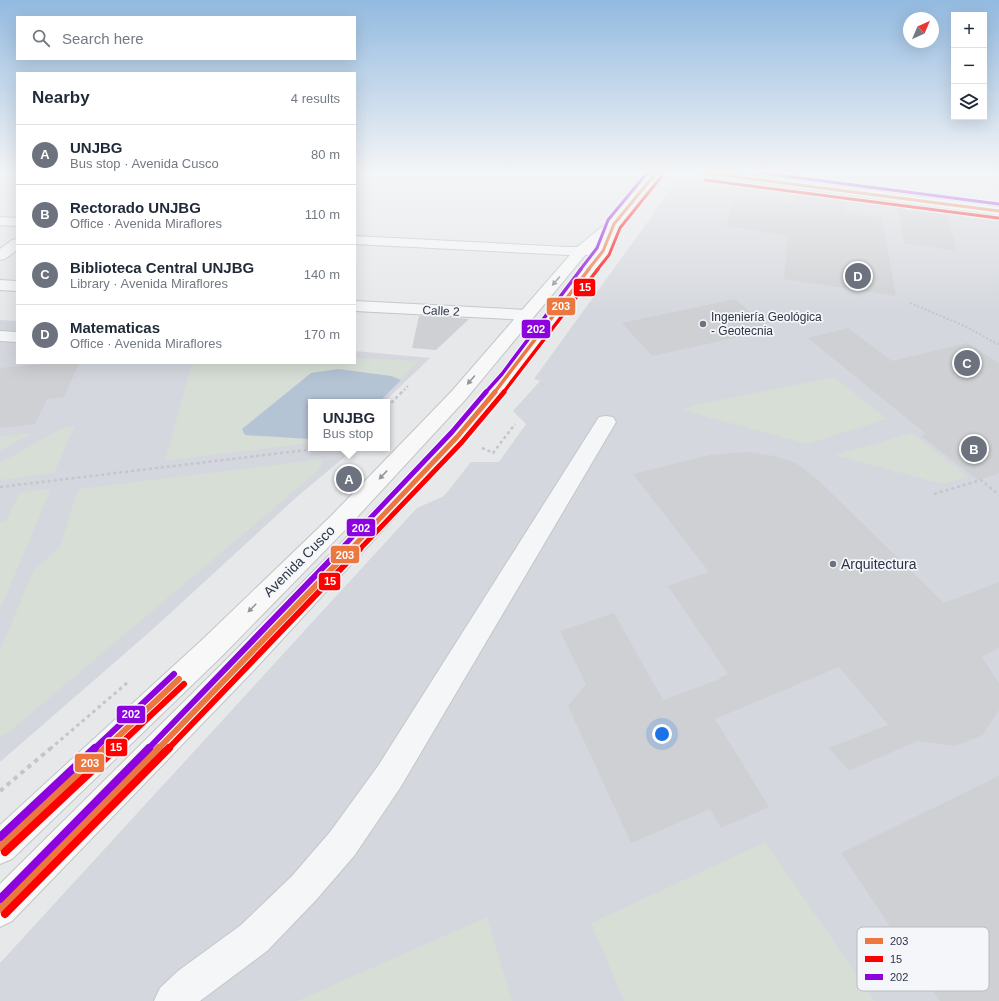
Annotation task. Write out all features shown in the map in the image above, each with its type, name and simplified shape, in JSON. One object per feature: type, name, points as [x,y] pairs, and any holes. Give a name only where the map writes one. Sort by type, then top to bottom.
[{"type":"main road","name":"Avenida Cusco","points":[[0,909],[244,661],[457,437],[507,378],[592,251],[618,220]]},
{"type":"main road","name":"Avenida Cusco","points":[[0,847],[213,647],[339,522],[458,396],[527,315],[592,251]]},
{"type":"street","points":[[0,221],[16,222]]},
{"type":"street","points":[[356,240],[592,251]]},
{"type":"street","points":[[0,256],[16,244]]},
{"type":"street","points":[[0,285],[16,286]]},
{"type":"street","name":"Calle 2","points":[[356,306],[527,315]]},
{"type":"street","points":[[0,336],[16,337]]},
{"type":"street","points":[[172,1001],[191,984],[254,938],[304,888],[342,844],[389,777],[606,422]]},
{"type":"path","points":[[910,303],[967,327],[999,345]]},
{"type":"path","points":[[390,404],[408,386]]},
{"type":"path","points":[[481,449],[494,453],[515,424]]},
{"type":"path","points":[[0,487],[308,450]]},
{"type":"path","points":[[934,494],[981,480],[999,495]]},
{"type":"path","points":[[0,791],[129,682]]},
{"type":"shaded area","points":[[649,220],[989,220],[999,221],[999,1001],[0,1001],[0,963],[417,508],[444,496],[471,462],[499,462],[526,424],[513,411],[540,381],[534,379]]},
{"type":"shaded area","points":[[0,320],[16,321],[16,364],[356,364],[356,351],[430,358],[387,399],[308,399],[308,451],[352,451],[299,495],[153,629],[0,762]]},
{"type":"shaded area","points":[[356,358],[419,361],[401,380],[391,376],[338,369],[245,435],[308,439],[308,443],[165,461],[192,364],[356,364]]},
{"type":"shaded area","points":[[834,377],[887,419],[807,444],[682,410],[695,405]]},
{"type":"shaded area","points":[[75,426],[54,473],[0,480],[0,463],[62,428]]},
{"type":"shaded area","points":[[912,433],[968,477],[942,484],[835,455]]},
{"type":"shaded area","points":[[30,434],[0,451],[0,437]]},
{"type":"shaded area","points":[[323,459],[319,470],[9,732],[0,736],[0,651],[33,571],[60,547],[78,489]]},
{"type":"shaded area","points":[[51,489],[0,610],[0,522],[6,521],[20,492]]},
{"type":"shaded area","points":[[765,842],[857,975],[857,991],[868,991],[875,1001],[624,1001],[591,923]]},
{"type":"shaded area","points":[[487,917],[512,1001],[297,1001]]},
{"type":"water","points":[[338,369],[391,376],[401,380],[382,399],[308,399],[308,439],[245,435],[242,429],[311,373]]},
{"type":"building","points":[[728,220],[882,220],[896,296],[784,279],[788,236],[726,226]]},
{"type":"building","points":[[900,220],[948,220],[957,251],[904,243]]},
{"type":"building","points":[[735,299],[771,330],[652,356],[622,323]]},
{"type":"building","points":[[419,316],[469,319],[436,350],[412,348]]},
{"type":"building","points":[[848,328],[892,361],[967,343],[999,363],[999,473],[978,480],[921,436],[926,434],[808,338]]},
{"type":"building","points":[[43,364],[79,364],[64,397],[47,399],[35,424],[0,428],[0,368]]},
{"type":"building","points":[[746,452],[774,456],[796,463],[818,480],[944,603],[999,582],[999,648],[982,657],[999,683],[999,710],[983,735],[955,746],[917,741],[849,771],[829,748],[888,725],[839,667],[715,719],[769,807],[721,828],[710,809],[631,843],[568,706],[586,684],[560,631],[614,613],[663,700],[720,679],[719,678],[728,674],[668,586],[709,572],[633,474],[710,455]]},
{"type":"building","points":[[999,776],[999,1001],[940,1001],[933,991],[989,991],[989,927],[890,927],[841,853]]},
{"type":"transit line","name":"202","points":[[0,899],[239,656],[452,432],[502,374],[597,248],[608,220]]},
{"type":"transit line","name":"203","points":[[0,909],[244,661],[457,437],[507,378],[603,251],[614,224],[618,220]]},
{"type":"transit line","name":"15","points":[[5,914],[249,666],[462,442],[513,382],[609,255],[620,228],[627,220]]},
{"type":"transit line","name":"202","points":[[0,837],[174,674]]},
{"type":"transit line","name":"203","points":[[0,847],[179,679]]},
{"type":"transit line","name":"15","points":[[5,852],[184,684]]},
{"type":"place","name":"Matematicas","points":[[858,276]]},
{"type":"place","name":"Ingeniería Geológica - Geotecnia","points":[[703,324]]},
{"type":"place","name":"Biblioteca Central UNJBG","points":[[967,363]]},
{"type":"place","name":"Rectorado UNJBG","points":[[974,449]]},
{"type":"place","name":"UNJBG","points":[[349,479]]},
{"type":"place","name":"Arquitectura","points":[[833,564]]}]
